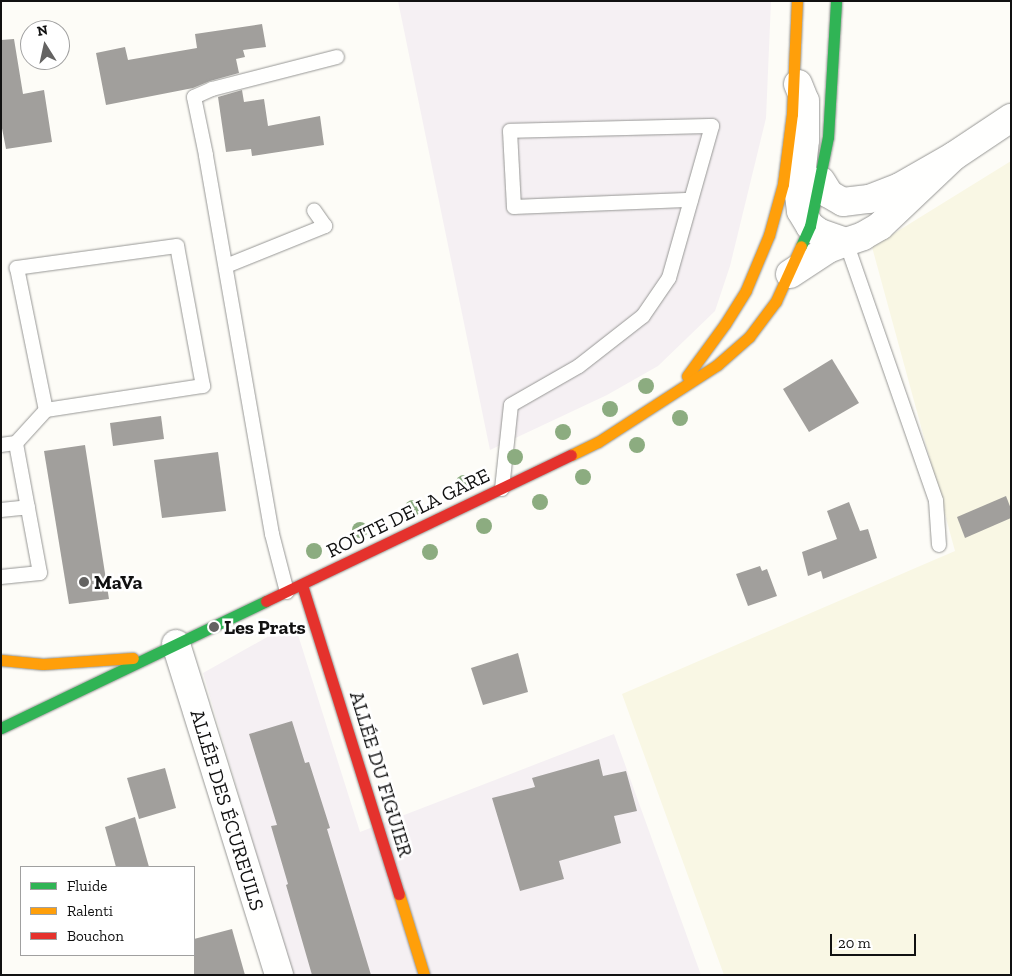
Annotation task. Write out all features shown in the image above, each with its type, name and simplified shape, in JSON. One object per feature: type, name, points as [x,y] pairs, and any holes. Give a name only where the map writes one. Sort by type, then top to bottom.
[{"type":"main road","name":"ROUTE DE LA GARE","points":[[674,392],[700,360],[746,290],[769,235],[783,184],[794,76],[797,1]]},
{"type":"main road","name":"ROUTE DE LA GARE","points":[[1,728],[598,442],[717,365],[749,338],[776,302],[790,274],[811,219],[821,181],[828,136],[836,1]]},
{"type":"main road","name":"ALLÉE DU FIGUIER","points":[[302,585],[424,975]]},
{"type":"main road","name":"ROUTE DE LA GARE","points":[[1,660],[43,664],[152,656]]},
{"type":"street","points":[[794,76],[805,101],[805,140],[799,195],[811,219],[846,242]]},
{"type":"street","points":[[769,235],[811,219],[843,202],[869,199],[900,187],[954,156],[1010,119]]},
{"type":"street","points":[[790,274],[828,249],[863,236],[880,226],[954,156]]},
{"type":"street","points":[[821,181],[829,194],[843,202]]},
{"type":"street","name":"ALLÉE DES ÉCUREUILS","points":[[176,644],[279,975]]},
{"type":"lane","points":[[287,592],[272,534],[226,266],[194,97],[212,88],[337,57]]},
{"type":"lane","points":[[502,489],[511,405],[579,366],[643,316],[669,278],[712,126],[510,131],[514,207],[691,200]]},
{"type":"lane","points":[[226,266],[325,226],[314,210]]},
{"type":"lane","points":[[846,242],[936,501],[939,545]]},
{"type":"lane","points":[[1,445],[16,443],[46,410],[203,386],[177,246],[17,268],[46,410]]},
{"type":"lane","points":[[1,577],[40,573],[16,443]]},
{"type":"lane","points":[[1,510],[28,507]]},
{"type":"shaded area","points":[[398,1],[771,1],[766,118],[730,266],[715,311],[658,366],[607,395],[490,450]]},
{"type":"shaded area","points":[[1011,161],[1011,975],[724,975],[622,694],[955,551],[872,247]]},
{"type":"shaded area","points":[[294,622],[360,832],[614,734],[701,975],[292,975],[203,673]]},
{"type":"building","points":[[262,24],[266,47],[243,50],[245,57],[236,59],[239,73],[193,88],[106,105],[96,53],[125,47],[128,60],[197,48],[195,34]]},
{"type":"building","points":[[14,39],[23,94],[44,90],[52,142],[6,149],[1,123],[1,40]]},
{"type":"building","points":[[242,90],[244,102],[264,99],[268,126],[320,116],[324,145],[252,156],[251,149],[226,152],[218,97]]},
{"type":"building","points":[[832,359],[859,403],[809,432],[783,389]]},
{"type":"building","points":[[161,416],[164,439],[113,446],[110,423]]},
{"type":"building","points":[[85,445],[109,599],[69,604],[44,451]]},
{"type":"building","points":[[218,452],[226,511],[162,518],[154,460]]},
{"type":"building","points":[[1006,496],[1011,509],[1011,518],[965,538],[957,517]]},
{"type":"building","points":[[849,502],[860,531],[868,529],[877,558],[823,579],[821,571],[808,576],[802,552],[837,539],[827,511]]},
{"type":"building","points":[[760,566],[762,571],[767,569],[777,596],[748,606],[736,574]]},
{"type":"building","points":[[518,653],[528,692],[483,705],[471,668]]},
{"type":"building","points":[[292,721],[305,763],[309,762],[330,828],[327,829],[371,975],[312,975],[271,826],[277,825],[249,734]]},
{"type":"building","points":[[599,759],[603,776],[626,771],[637,811],[614,816],[621,843],[559,861],[564,879],[520,891],[492,798],[535,787],[532,778]]},
{"type":"building","points":[[165,768],[176,808],[139,819],[127,778]]},
{"type":"building","points":[[135,817],[149,866],[116,866],[105,827]]},
{"type":"building","points":[[232,929],[245,975],[194,975],[195,939]]},
{"type":"traffic: fast","points":[[801,246],[810,226],[828,137],[836,1]]},
{"type":"traffic: fast","points":[[1,728],[266,601]]},
{"type":"traffic: slow","points":[[687,376],[725,324],[746,290],[769,235],[783,184],[792,114],[797,1]]},
{"type":"traffic: slow","points":[[571,455],[598,442],[717,365],[749,337],[776,301],[801,246]]},
{"type":"traffic: slow","points":[[1,660],[43,664],[133,658]]},
{"type":"traffic: slow","points":[[399,894],[424,975]]},
{"type":"traffic: jam","points":[[266,601],[571,455]]},
{"type":"traffic: jam","points":[[302,585],[399,894]]},
{"type":"place","name":"MaVa","points":[[84,582]]},
{"type":"place","name":"Les Prats","points":[[214,627]]}]
